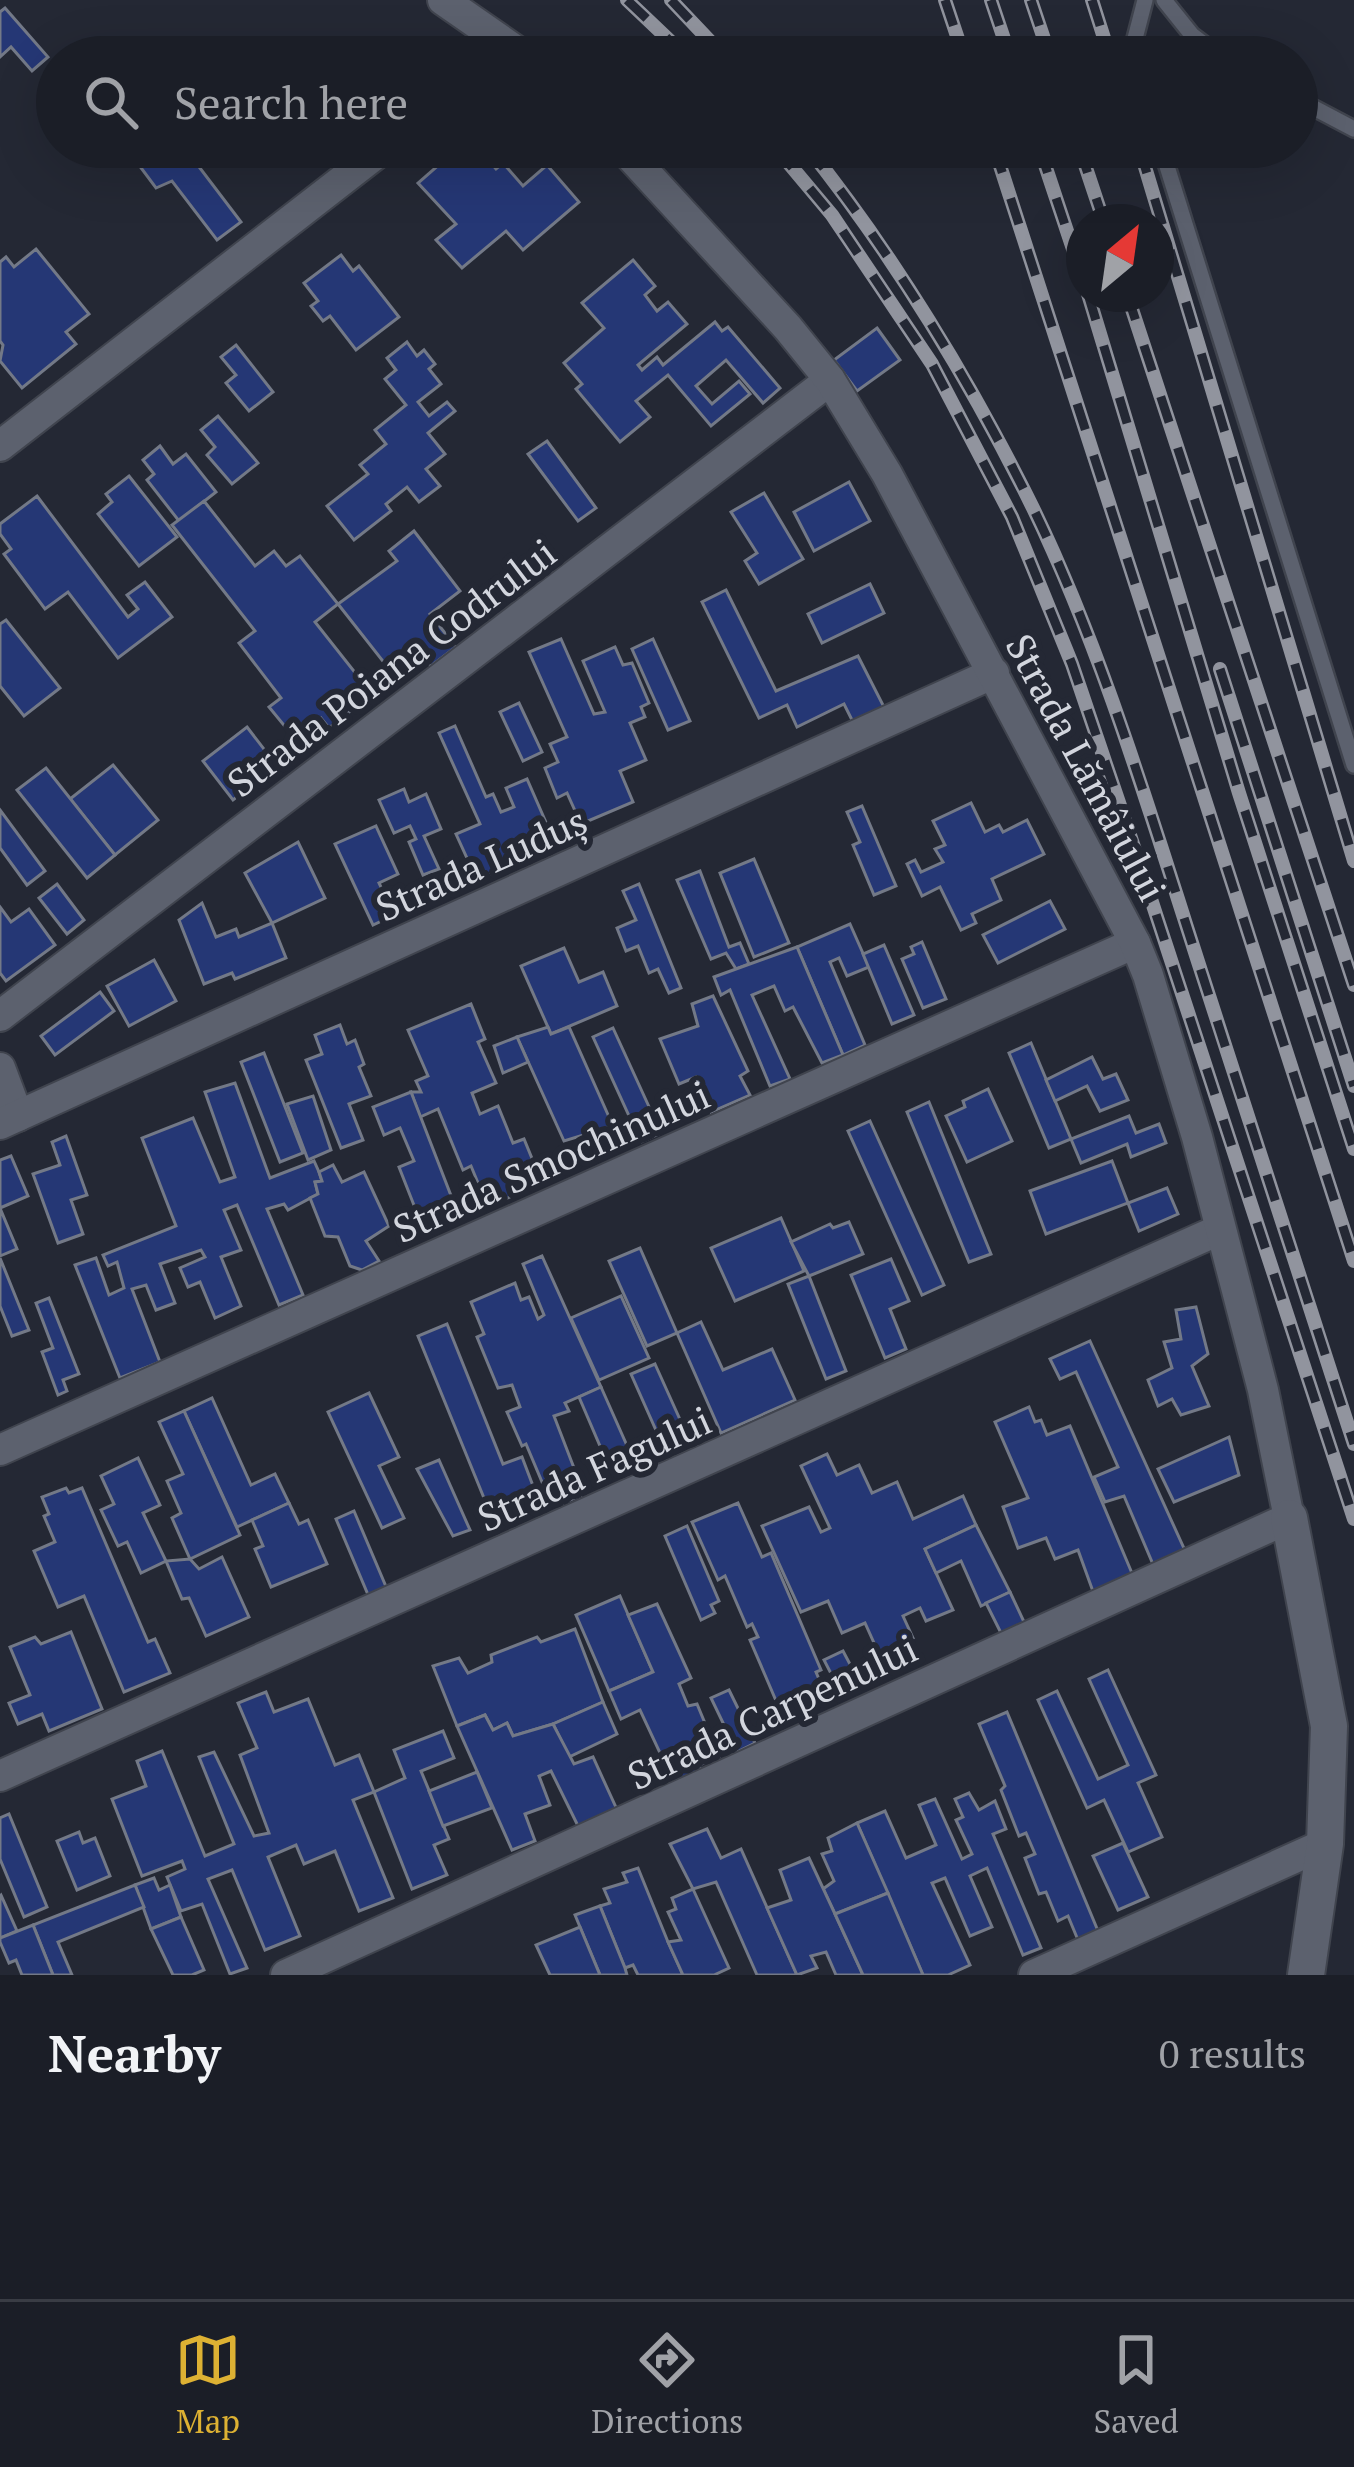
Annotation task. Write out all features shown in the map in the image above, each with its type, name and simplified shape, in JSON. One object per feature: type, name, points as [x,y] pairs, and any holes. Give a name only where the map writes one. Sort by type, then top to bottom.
[{"type":"street","points":[[443,0],[490,36]]},
{"type":"street","points":[[0,446],[358,168]]},
{"type":"street","name":"Strada Lămâiului","points":[[642,168],[830,380],[887,474],[1135,943],[1178,1072],[1263,1390],[1289,1518]]},
{"type":"street","name":"Strada Poiana Codrului","points":[[0,1016],[830,380]]},
{"type":"street","name":"Strada Luduș","points":[[9,1120],[994,673]]},
{"type":"street","name":"Strada Smochinului","points":[[0,1450],[1135,943]]},
{"type":"street","points":[[0,1068],[9,1120]]},
{"type":"street","name":"Strada Fagului","points":[[0,1776],[1219,1230]]},
{"type":"street","points":[[1289,1518],[1329,1726],[1325,1844],[1306,1975]]},
{"type":"street","name":"Strada Carpenului","points":[[286,1975],[1289,1518]]},
{"type":"street","points":[[1034,1975],[1325,1844]]},
{"type":"lane","points":[[1138,36],[1144,0]]},
{"type":"lane","points":[[1164,0],[1195,36]]},
{"type":"lane","points":[[1318,110],[1354,129]]},
{"type":"lane","points":[[1168,168],[1354,765]]},
{"type":"building","points":[[5,8],[36,43],[32,71],[11,47],[0,57],[0,12]]},
{"type":"building","points":[[141,168],[200,168],[241,222],[217,240],[172,181],[156,188]]},
{"type":"building","points":[[435,168],[507,168],[523,186],[550,168],[579,202],[523,250],[506,231],[462,268],[436,240],[456,224],[418,183]]},
{"type":"building","points":[[36,249],[89,314],[66,332],[76,344],[22,388],[0,361],[0,262],[6,257],[14,267]]},
{"type":"building","points":[[341,255],[353,271],[359,266],[399,317],[356,350],[330,316],[323,321],[311,306],[318,301],[304,283]]},
{"type":"building","points":[[633,260],[655,286],[645,295],[657,311],[668,302],[687,324],[638,365],[642,370],[657,357],[663,365],[715,322],[722,331],[728,327],[780,388],[763,403],[726,360],[696,386],[712,404],[739,381],[750,394],[711,426],[668,375],[636,401],[650,417],[620,442],[576,389],[582,384],[564,363],[604,328],[582,303]]},
{"type":"building","points":[[877,328],[900,360],[857,391],[834,360]]},
{"type":"building","points":[[407,342],[417,356],[424,350],[435,364],[429,369],[441,384],[418,402],[429,416],[447,402],[455,411],[428,433],[445,454],[426,469],[440,486],[419,502],[407,487],[386,504],[391,511],[354,540],[327,506],[368,474],[360,465],[386,444],[375,430],[406,405],[385,379],[396,370],[387,358]]},
{"type":"building","points":[[236,345],[273,392],[249,411],[226,383],[236,375],[221,357]]},
{"type":"building","points":[[218,416],[258,463],[232,484],[207,455],[215,447],[201,430]]},
{"type":"building","points":[[547,441],[596,508],[578,521],[528,454]]},
{"type":"building","points":[[160,446],[173,464],[186,454],[216,492],[179,521],[147,480],[154,474],[143,460]]},
{"type":"building","points":[[129,476],[177,537],[139,566],[98,514],[112,502],[106,494]]},
{"type":"building","points":[[849,482],[870,521],[814,551],[794,512]]},
{"type":"building","points":[[764,493],[803,559],[759,584],[745,561],[757,553],[731,512]]},
{"type":"building","points":[[37,496],[128,617],[138,609],[127,595],[145,582],[172,617],[118,658],[68,592],[45,609],[4,554],[11,549],[0,534],[0,524]]},
{"type":"building","points":[[204,501],[255,566],[274,551],[286,566],[300,556],[338,604],[315,622],[372,694],[329,728],[321,718],[304,731],[297,721],[287,729],[269,707],[281,698],[239,643],[255,631],[172,525]]},
{"type":"building","points":[[414,531],[460,591],[430,614],[456,647],[431,666],[417,647],[389,669],[338,604],[397,561],[389,551]]},
{"type":"building","points":[[870,584],[884,613],[822,643],[808,614]]},
{"type":"building","points":[[726,590],[776,691],[858,656],[886,711],[855,726],[844,704],[797,727],[787,705],[759,718],[702,602]]},
{"type":"building","points":[[6,620],[60,688],[24,716],[0,686],[0,624]]},
{"type":"building","points":[[561,639],[594,714],[605,712],[583,661],[615,647],[623,665],[632,663],[649,703],[641,707],[645,717],[630,723],[646,760],[620,771],[633,802],[581,824],[567,793],[557,798],[545,768],[558,762],[550,744],[567,737],[529,652]]},
{"type":"building","points":[[653,639],[690,721],[668,730],[632,649]]},
{"type":"building","points":[[519,703],[542,752],[523,761],[500,712]]},
{"type":"building","points":[[455,726],[486,797],[493,794],[501,812],[514,807],[506,788],[527,779],[548,827],[517,841],[525,859],[477,880],[456,834],[480,824],[439,733]]},
{"type":"building","points":[[247,727],[277,766],[233,800],[203,761]]},
{"type":"building","points":[[113,765],[158,820],[115,855],[70,799]]},
{"type":"building","points":[[46,768],[115,855],[87,878],[17,790]]},
{"type":"building","points":[[404,789],[409,802],[426,794],[441,829],[424,836],[439,869],[423,875],[409,842],[416,839],[410,826],[394,833],[379,800]]},
{"type":"building","points":[[971,803],[985,832],[999,825],[1003,832],[1027,820],[1044,854],[992,879],[1001,900],[972,914],[976,923],[961,930],[940,887],[922,896],[907,864],[915,860],[921,872],[943,862],[935,849],[945,845],[933,821]]},
{"type":"building","points":[[862,806],[896,886],[874,895],[853,845],[860,842],[847,812]]},
{"type":"building","points":[[0,810],[45,871],[27,885],[0,848]]},
{"type":"building","points":[[376,826],[398,874],[379,883],[394,915],[373,925],[335,844]]},
{"type":"building","points":[[298,842],[325,898],[272,923],[245,873]]},
{"type":"building","points":[[754,859],[789,943],[754,957],[720,873]]},
{"type":"building","points":[[700,871],[729,947],[740,943],[749,964],[736,969],[726,953],[711,959],[677,880]]},
{"type":"building","points":[[57,884],[84,920],[67,934],[39,898]]},
{"type":"building","points":[[639,884],[681,988],[669,993],[658,969],[649,973],[638,946],[626,951],[617,928],[636,920],[623,891]]},
{"type":"building","points":[[1050,901],[1065,929],[998,963],[983,935]]},
{"type":"building","points":[[202,903],[216,937],[236,929],[239,937],[272,923],[286,958],[235,979],[232,973],[204,984],[179,920]]},
{"type":"building","points":[[0,907],[11,922],[29,909],[55,945],[6,981],[0,973]]},
{"type":"building","points":[[850,924],[869,967],[847,976],[839,958],[830,962],[865,1045],[843,1055],[797,947]]},
{"type":"building","points":[[922,942],[946,999],[923,1008],[902,959],[914,954],[911,947]]},
{"type":"building","points":[[884,945],[914,1015],[892,1024],[863,954]]},
{"type":"building","points":[[797,947],[843,1055],[822,1063],[793,1007],[785,1011],[774,986],[752,995],[790,1079],[770,1086],[730,990],[721,995],[714,977]]},
{"type":"building","points":[[564,948],[579,982],[603,972],[617,1006],[551,1034],[521,966]]},
{"type":"building","points":[[154,960],[176,1001],[129,1026],[107,986]]},
{"type":"building","points":[[100,992],[114,1011],[55,1055],[41,1036]]},
{"type":"building","points":[[713,996],[748,1071],[740,1076],[750,1095],[711,1112],[696,1077],[679,1084],[660,1039],[698,1026],[692,1004]]},
{"type":"building","points":[[471,1004],[485,1039],[478,1042],[496,1083],[472,1093],[480,1114],[498,1106],[513,1143],[524,1139],[533,1161],[520,1166],[526,1179],[510,1186],[514,1195],[488,1207],[471,1166],[463,1170],[438,1109],[420,1117],[411,1092],[421,1092],[416,1081],[428,1076],[408,1030]]},
{"type":"building","points":[[340,1025],[347,1044],[355,1040],[371,1096],[349,1104],[363,1140],[341,1148],[306,1060],[322,1054],[315,1035]]},
{"type":"building","points":[[548,1027],[551,1034],[569,1027],[613,1126],[564,1141],[517,1037]]},
{"type":"building","points":[[613,1028],[661,1133],[641,1142],[593,1037]]},
{"type":"building","points":[[517,1037],[528,1062],[503,1073],[494,1046]]},
{"type":"building","points":[[1031,1043],[1071,1139],[1049,1148],[1009,1053]]},
{"type":"building","points":[[264,1053],[303,1153],[280,1162],[241,1062]]},
{"type":"building","points":[[1092,1057],[1103,1079],[1116,1074],[1128,1100],[1100,1111],[1087,1086],[1055,1101],[1046,1080]]},
{"type":"building","points":[[235,1083],[270,1178],[314,1161],[322,1181],[315,1182],[318,1194],[288,1210],[284,1204],[267,1209],[303,1295],[279,1305],[237,1205],[224,1210],[241,1250],[221,1257],[241,1306],[215,1318],[200,1282],[188,1287],[180,1268],[205,1257],[201,1250],[160,1264],[175,1303],[156,1310],[146,1285],[132,1289],[160,1362],[120,1378],[75,1265],[96,1258],[109,1295],[124,1288],[117,1262],[108,1266],[103,1255],[176,1226],[142,1138],[193,1118],[220,1182],[235,1177],[205,1092]]},
{"type":"building","points":[[988,1089],[1012,1141],[967,1162],[946,1116]]},
{"type":"building","points":[[411,1092],[460,1219],[436,1228],[429,1209],[417,1213],[399,1167],[414,1161],[400,1128],[384,1135],[373,1107]]},
{"type":"building","points":[[313,1096],[331,1150],[308,1160],[287,1104]]},
{"type":"building","points":[[929,1102],[991,1254],[969,1262],[907,1112]]},
{"type":"building","points":[[1129,1116],[1136,1133],[1159,1124],[1166,1143],[1131,1157],[1127,1144],[1081,1163],[1071,1139]]},
{"type":"building","points":[[870,1121],[944,1285],[922,1295],[848,1131]]},
{"type":"building","points":[[66,1136],[87,1195],[71,1200],[83,1234],[58,1243],[33,1174],[60,1165],[52,1142]]},
{"type":"building","points":[[11,1156],[28,1196],[0,1208],[0,1160]]},
{"type":"building","points":[[1112,1161],[1128,1203],[1046,1234],[1030,1191]]},
{"type":"building","points":[[333,1165],[342,1182],[364,1172],[389,1226],[366,1241],[379,1261],[362,1270],[350,1266],[338,1237],[325,1236],[310,1198],[318,1194],[319,1172]]},
{"type":"building","points":[[1167,1188],[1178,1214],[1139,1231],[1128,1203]]},
{"type":"building","points":[[0,1208],[17,1249],[0,1256]]},
{"type":"building","points":[[781,1218],[804,1271],[735,1301],[711,1248]]},
{"type":"building","points":[[849,1222],[863,1254],[809,1276],[791,1242],[830,1224],[833,1228]]},
{"type":"building","points":[[640,1248],[677,1333],[647,1346],[609,1261]]},
{"type":"building","points":[[542,1256],[601,1387],[565,1403],[569,1411],[554,1416],[584,1494],[561,1504],[553,1486],[545,1489],[526,1444],[522,1446],[507,1412],[520,1407],[512,1385],[498,1388],[477,1337],[484,1334],[471,1302],[515,1283],[521,1300],[529,1297],[538,1319],[544,1315],[523,1264]]},
{"type":"building","points":[[0,1258],[29,1330],[12,1336],[0,1306]]},
{"type":"building","points":[[891,1259],[909,1301],[890,1309],[906,1349],[885,1358],[851,1275]]},
{"type":"building","points":[[809,1276],[846,1371],[826,1379],[788,1284]]},
{"type":"building","points":[[621,1296],[649,1358],[599,1380],[571,1318]]},
{"type":"building","points":[[49,1298],[79,1374],[63,1380],[67,1391],[58,1395],[42,1352],[53,1348],[36,1303]]},
{"type":"building","points":[[1196,1307],[1208,1354],[1192,1366],[1209,1406],[1181,1415],[1172,1399],[1158,1406],[1148,1380],[1172,1368],[1164,1342],[1181,1339],[1176,1310]]},
{"type":"building","points":[[701,1322],[723,1370],[772,1349],[795,1400],[721,1433],[677,1333]]},
{"type":"building","points":[[447,1324],[503,1464],[522,1457],[541,1507],[495,1525],[418,1336]]},
{"type":"building","points":[[1090,1341],[1187,1555],[1155,1569],[1124,1496],[1105,1502],[1094,1477],[1118,1467],[1076,1372],[1060,1379],[1050,1359]]},
{"type":"building","points":[[655,1364],[691,1444],[667,1455],[631,1374]]},
{"type":"building","points":[[601,1387],[632,1457],[609,1467],[579,1397]]},
{"type":"building","points":[[369,1393],[399,1457],[379,1466],[404,1518],[382,1528],[328,1412]]},
{"type":"building","points":[[212,1398],[251,1485],[275,1474],[289,1503],[237,1527],[184,1411]]},
{"type":"building","points":[[1029,1407],[1047,1435],[1070,1426],[1134,1578],[1095,1597],[1078,1550],[1055,1559],[1046,1538],[1018,1548],[1003,1507],[1028,1498],[995,1422]]},
{"type":"building","points":[[184,1411],[240,1535],[190,1559],[172,1518],[181,1513],[167,1481],[183,1474],[159,1422]]},
{"type":"building","points":[[1229,1437],[1239,1475],[1174,1502],[1158,1469]]},
{"type":"building","points":[[827,1454],[837,1475],[859,1465],[872,1493],[897,1482],[913,1519],[963,1496],[976,1525],[925,1549],[953,1610],[926,1621],[920,1608],[903,1616],[913,1638],[879,1654],[865,1623],[842,1633],[828,1601],[801,1612],[762,1526],[809,1507],[821,1532],[830,1528],[801,1466]]},
{"type":"building","points":[[138,1458],[160,1505],[143,1513],[166,1561],[141,1573],[127,1542],[118,1546],[101,1510],[114,1504],[101,1476]]},
{"type":"building","points":[[439,1460],[470,1530],[453,1536],[417,1469]]},
{"type":"building","points":[[66,1488],[69,1493],[82,1488],[148,1642],[155,1639],[170,1673],[124,1692],[84,1596],[58,1607],[34,1551],[55,1542],[42,1497]]},
{"type":"building","points":[[289,1503],[299,1524],[308,1520],[327,1564],[271,1587],[255,1549],[263,1546],[252,1520]]},
{"type":"building","points":[[738,1503],[762,1557],[771,1553],[821,1670],[816,1672],[821,1684],[777,1703],[750,1640],[758,1637],[752,1624],[747,1627],[725,1576],[718,1580],[692,1522]]},
{"type":"building","points":[[354,1511],[387,1589],[369,1597],[336,1519]]},
{"type":"building","points":[[976,1525],[1010,1592],[981,1606],[961,1561],[936,1573],[925,1549]]},
{"type":"building","points":[[687,1526],[719,1601],[711,1605],[715,1613],[701,1620],[665,1536]]},
{"type":"building","points":[[222,1557],[249,1617],[206,1636],[189,1598],[182,1599],[166,1561],[190,1559],[199,1569]]},
{"type":"building","points":[[1010,1592],[1025,1624],[1001,1633],[986,1603]]},
{"type":"building","points":[[620,1596],[653,1672],[609,1691],[576,1615]]},
{"type":"building","points":[[657,1604],[691,1678],[679,1684],[688,1706],[697,1704],[719,1757],[699,1765],[702,1773],[675,1785],[640,1710],[621,1719],[609,1691],[653,1672],[628,1615]]},
{"type":"building","points":[[575,1629],[603,1702],[513,1736],[507,1723],[493,1730],[485,1715],[457,1726],[433,1666],[459,1658],[468,1673],[492,1662],[491,1655]]},
{"type":"building","points":[[71,1632],[102,1709],[49,1731],[42,1714],[18,1724],[9,1703],[30,1695],[10,1647],[35,1637],[41,1644]]},
{"type":"building","points":[[843,1651],[860,1683],[841,1693],[824,1660]]},
{"type":"building","points":[[1108,1670],[1156,1775],[1138,1783],[1162,1837],[1128,1852],[1104,1800],[1087,1808],[1038,1700],[1057,1691],[1098,1779],[1128,1765],[1089,1679]]},
{"type":"building","points":[[729,1690],[755,1743],[737,1752],[711,1698]]},
{"type":"building","points":[[266,1692],[274,1712],[308,1699],[335,1765],[359,1755],[374,1792],[353,1800],[393,1898],[359,1911],[335,1851],[304,1864],[296,1845],[268,1857],[300,1936],[265,1950],[232,1870],[208,1879],[247,1968],[230,1974],[202,1904],[181,1911],[167,1877],[185,1869],[182,1861],[142,1876],[112,1799],[146,1786],[137,1761],[162,1751],[205,1856],[234,1844],[199,1757],[214,1752],[254,1836],[269,1833],[240,1755],[257,1748],[238,1703]]},
{"type":"building","points":[[603,1702],[617,1734],[569,1757],[553,1724]]},
{"type":"building","points":[[1007,1712],[1098,1931],[1078,1940],[1068,1916],[1058,1921],[1046,1892],[1039,1894],[1025,1858],[1035,1854],[1026,1833],[1019,1836],[1001,1790],[1005,1786],[979,1724]]},
{"type":"building","points":[[485,1715],[493,1730],[507,1723],[513,1736],[553,1724],[574,1764],[593,1757],[619,1814],[580,1830],[551,1771],[539,1776],[550,1805],[525,1814],[535,1841],[512,1850],[457,1726]]},
{"type":"building","points":[[443,1731],[454,1758],[421,1771],[449,1839],[434,1845],[447,1875],[412,1889],[374,1792],[405,1778],[394,1750]]},
{"type":"building","points":[[477,1772],[492,1808],[443,1826],[429,1791]]},
{"type":"building","points":[[969,1793],[979,1810],[995,1801],[1006,1829],[993,1834],[1041,1948],[1023,1955],[987,1868],[970,1876],[992,1927],[970,1936],[945,1878],[932,1883],[970,1965],[948,1975],[923,1975],[857,1823],[885,1811],[906,1858],[936,1845],[919,1805],[935,1799],[962,1859],[972,1854],[956,1820],[963,1817],[955,1799]]},
{"type":"building","points":[[9,1814],[47,1907],[24,1917],[0,1859],[0,1818]]},
{"type":"building","points":[[857,1823],[888,1893],[835,1914],[823,1889],[834,1881],[822,1854],[832,1851],[828,1838]]},
{"type":"building","points":[[707,1829],[721,1858],[741,1849],[797,1975],[757,1975],[716,1882],[693,1889],[670,1844]]},
{"type":"building","points":[[79,1832],[83,1843],[95,1838],[110,1876],[77,1890],[57,1841]]},
{"type":"building","points":[[1123,1843],[1148,1897],[1118,1910],[1093,1856]]},
{"type":"building","points":[[809,1858],[863,1975],[836,1975],[826,1952],[811,1956],[817,1968],[797,1975],[767,1908],[791,1900],[780,1870]]},
{"type":"building","points":[[638,1868],[683,1975],[638,1975],[633,1965],[625,1968],[600,1906],[610,1903],[604,1889],[627,1882],[623,1873]]},
{"type":"building","points":[[154,1878],[159,1890],[170,1885],[181,1917],[151,1929],[135,1885]]},
{"type":"building","points":[[135,1885],[144,1907],[58,1942],[72,1975],[53,1975],[33,1925]]},
{"type":"building","points":[[693,1889],[729,1968],[714,1975],[683,1975],[668,1942],[681,1940],[668,1912],[676,1909],[672,1898]]},
{"type":"building","points":[[888,1893],[923,1975],[863,1975],[835,1914]]},
{"type":"building","points":[[0,1896],[17,1931],[0,1938]]},
{"type":"building","points":[[600,1906],[627,1975],[600,1975],[575,1915]]},
{"type":"building","points":[[181,1917],[204,1970],[192,1975],[173,1975],[151,1929]]},
{"type":"building","points":[[33,1925],[53,1975],[22,1975],[16,1960],[9,1963],[0,1942]]},
{"type":"building","points":[[580,1927],[600,1975],[550,1975],[536,1945]]},
{"type":"railway","points":[[627,0],[665,36]]},
{"type":"railway","points":[[671,0],[705,36]]},
{"type":"railway","points":[[945,0],[957,36]]},
{"type":"railway","points":[[991,0],[1003,36]]},
{"type":"railway","points":[[1031,0],[1043,36]]},
{"type":"railway","points":[[1092,0],[1103,36]]},
{"type":"railway","points":[[793,168],[832,215],[932,364],[1012,517],[1072,664],[1354,1519]]},
{"type":"railway","points":[[823,168],[870,231],[957,367],[1059,564],[1126,740],[1354,1444]]},
{"type":"railway","points":[[1001,168],[1354,1261]]},
{"type":"railway","points":[[1046,168],[1066,228]]},
{"type":"railway","points":[[1086,168],[1098,204]]},
{"type":"railway","points":[[1145,168],[1354,861]]},
{"type":"railway","points":[[1093,312],[1239,793],[1354,1149]]},
{"type":"railway","points":[[1133,312],[1354,985]]},
{"type":"railway","points":[[1220,669],[1354,1086]]}]
